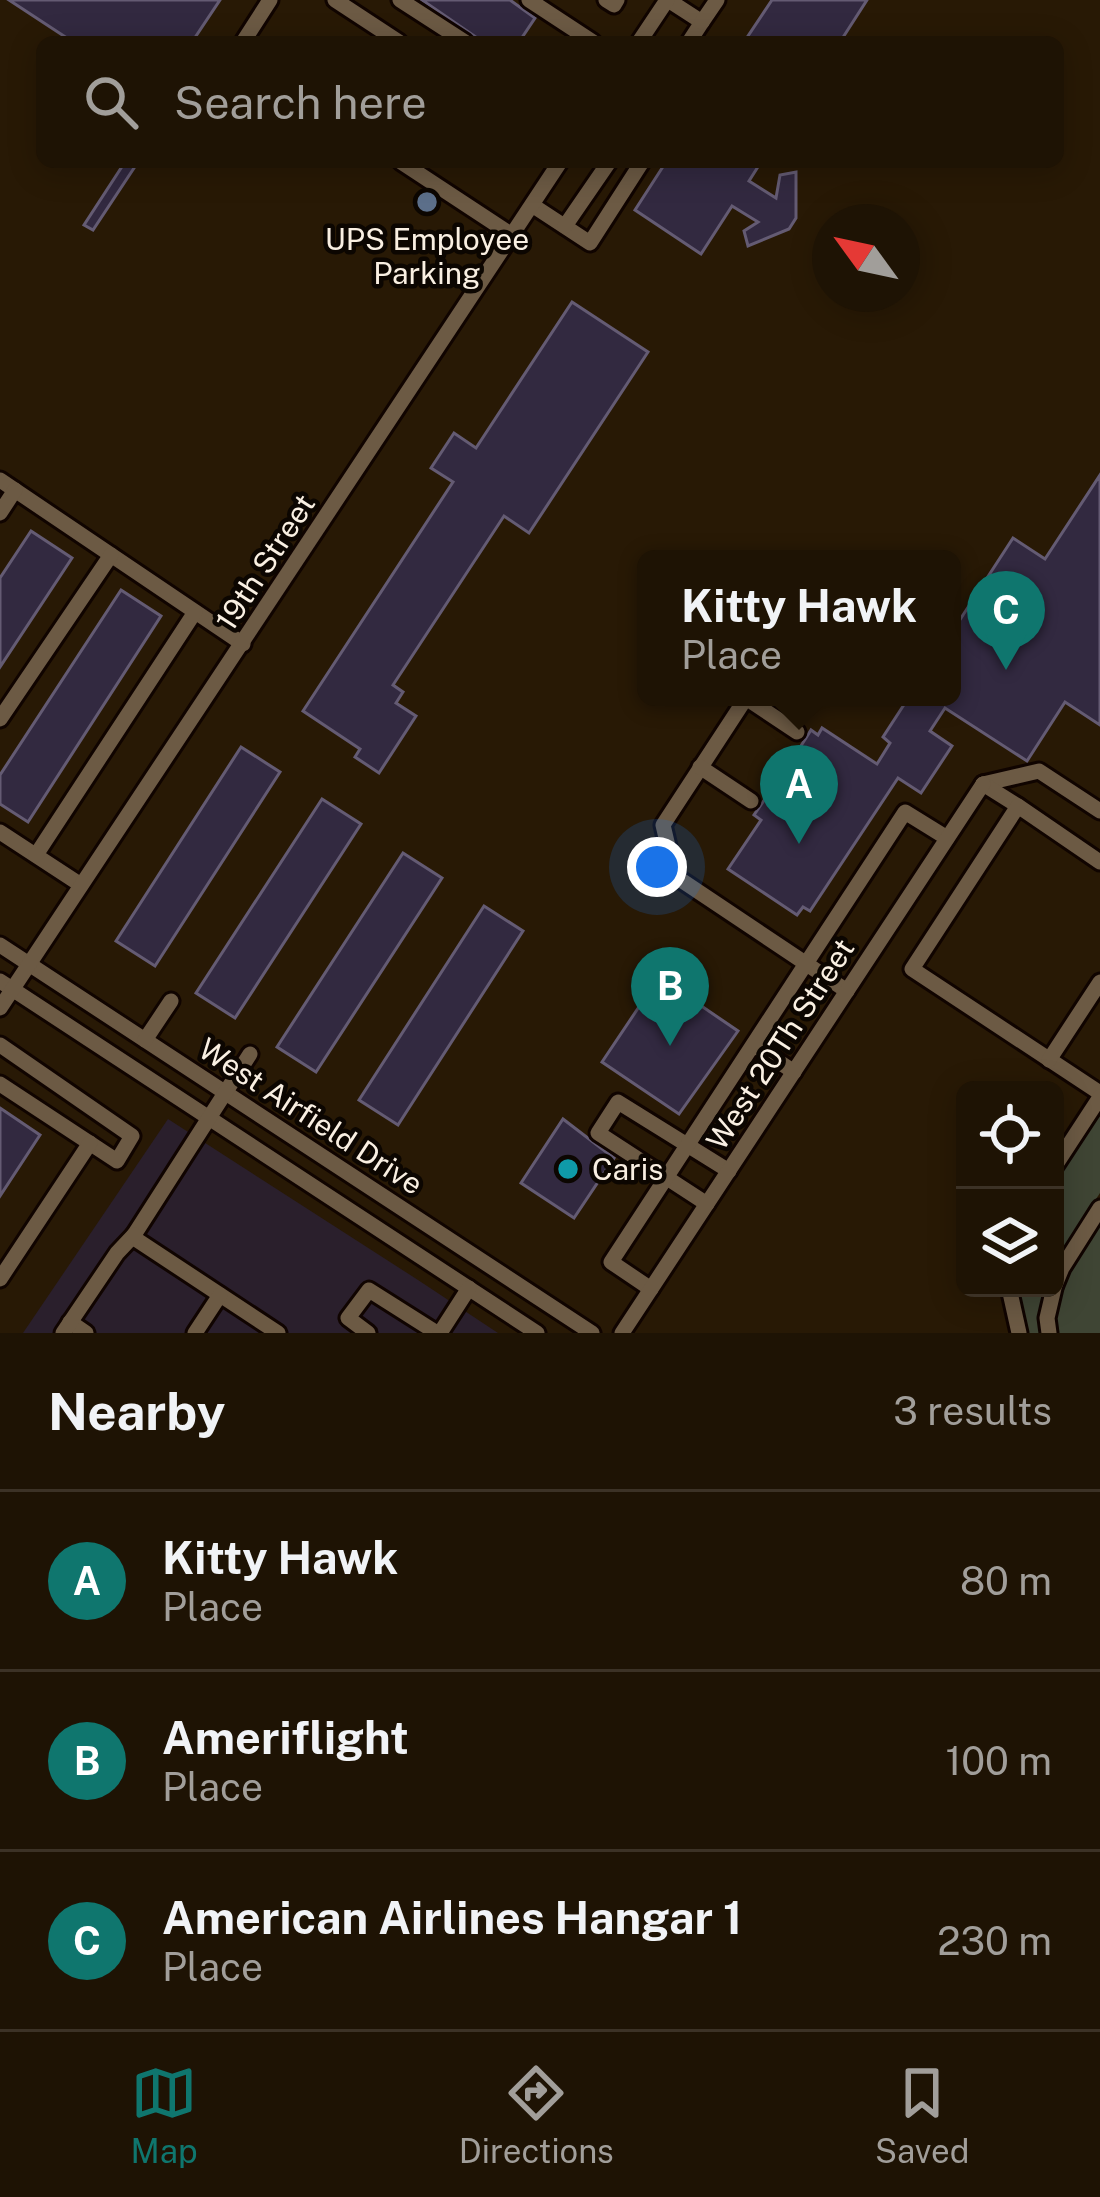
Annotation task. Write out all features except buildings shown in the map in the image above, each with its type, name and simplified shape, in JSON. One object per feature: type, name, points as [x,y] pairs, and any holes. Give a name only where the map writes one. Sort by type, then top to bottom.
[{"type":"street","points":[[247,36],[270,0]]},
{"type":"street","points":[[400,0],[456,36]]},
{"type":"street","points":[[529,0],[583,36]]},
{"type":"street","points":[[606,0],[614,5],[617,0]]},
{"type":"street","points":[[643,36],[667,0],[702,22]]},
{"type":"street","points":[[693,36],[717,0]]},
{"type":"street","points":[[341,1],[391,36]]},
{"type":"street","points":[[410,168],[512,236]]},
{"type":"street","name":"19th Street","points":[[0,1008],[6,985],[29,964],[556,168]]},
{"type":"street","points":[[565,226],[605,168]]},
{"type":"street","points":[[532,205],[590,243],[638,168]]},
{"type":"street","points":[[0,479],[243,644]]},
{"type":"street","points":[[0,514],[15,490]]},
{"type":"street","points":[[0,718],[111,555]]},
{"type":"street","points":[[36,855],[195,612]]},
{"type":"street","points":[[741,706],[662,825],[675,876],[847,991]]},
{"type":"street","points":[[758,706],[797,732]]},
{"type":"street","points":[[700,767],[751,801]]},
{"type":"street","points":[[983,784],[1039,771],[1100,811]]},
{"type":"street","points":[[983,784],[1100,862]]},
{"type":"street","name":"West 20Th Street","points":[[622,1333],[983,784]]},
{"type":"street","points":[[1018,806],[912,969],[1100,1095],[1064,1152]]},
{"type":"street","points":[[651,1289],[611,1262],[905,812],[947,838]]},
{"type":"street","points":[[0,832],[81,885]]},
{"type":"street","name":"West Airfield Drive","points":[[0,945],[592,1333]]},
{"type":"street","points":[[1049,1060],[1100,982]]},
{"type":"street","name":"West Airfield Drive","points":[[6,985],[537,1333]]},
{"type":"street","points":[[145,1040],[171,1001]]},
{"type":"street","points":[[0,1045],[132,1136],[117,1161],[0,1084]]},
{"type":"street","points":[[754,1045],[794,1072]]},
{"type":"street","points":[[86,1333],[66,1328],[134,1235],[250,1054]]},
{"type":"street","points":[[707,1204],[598,1133],[619,1102],[729,1171]]},
{"type":"street","points":[[0,1279],[90,1143]]},
{"type":"street","points":[[1064,1265],[1100,1208]]},
{"type":"street","points":[[134,1235],[278,1333]]},
{"type":"street","points":[[368,1333],[348,1318],[369,1290],[446,1331],[470,1288]]},
{"type":"street","points":[[195,1333],[220,1295]]},
{"type":"street","points":[[1012,1297],[1019,1333]]},
{"type":"street","points":[[1049,1333],[1052,1297]]},
{"type":"shaded area","points":[[168,1119],[418,1280],[498,1333],[23,1333]]},
{"type":"green space","points":[[1100,1116],[1100,1193],[1064,1247],[1064,1165]]},
{"type":"green space","points":[[1100,1220],[1100,1333],[1056,1333],[1058,1302],[1064,1297],[1075,1260]]},
{"type":"green space","points":[[1018,1297],[1042,1297],[1040,1333],[1024,1333]]},
{"type":"place","name":"UPS Employee Parking","points":[[427,202]]},
{"type":"place","name":"American Airlines Hangar 1","points":[[1006,670]]},
{"type":"place","name":"Kitty Hawk","points":[[799,844]]},
{"type":"place","name":"Ameriflight","points":[[670,1046]]},
{"type":"place","name":"Caris","points":[[568,1169]]}]
